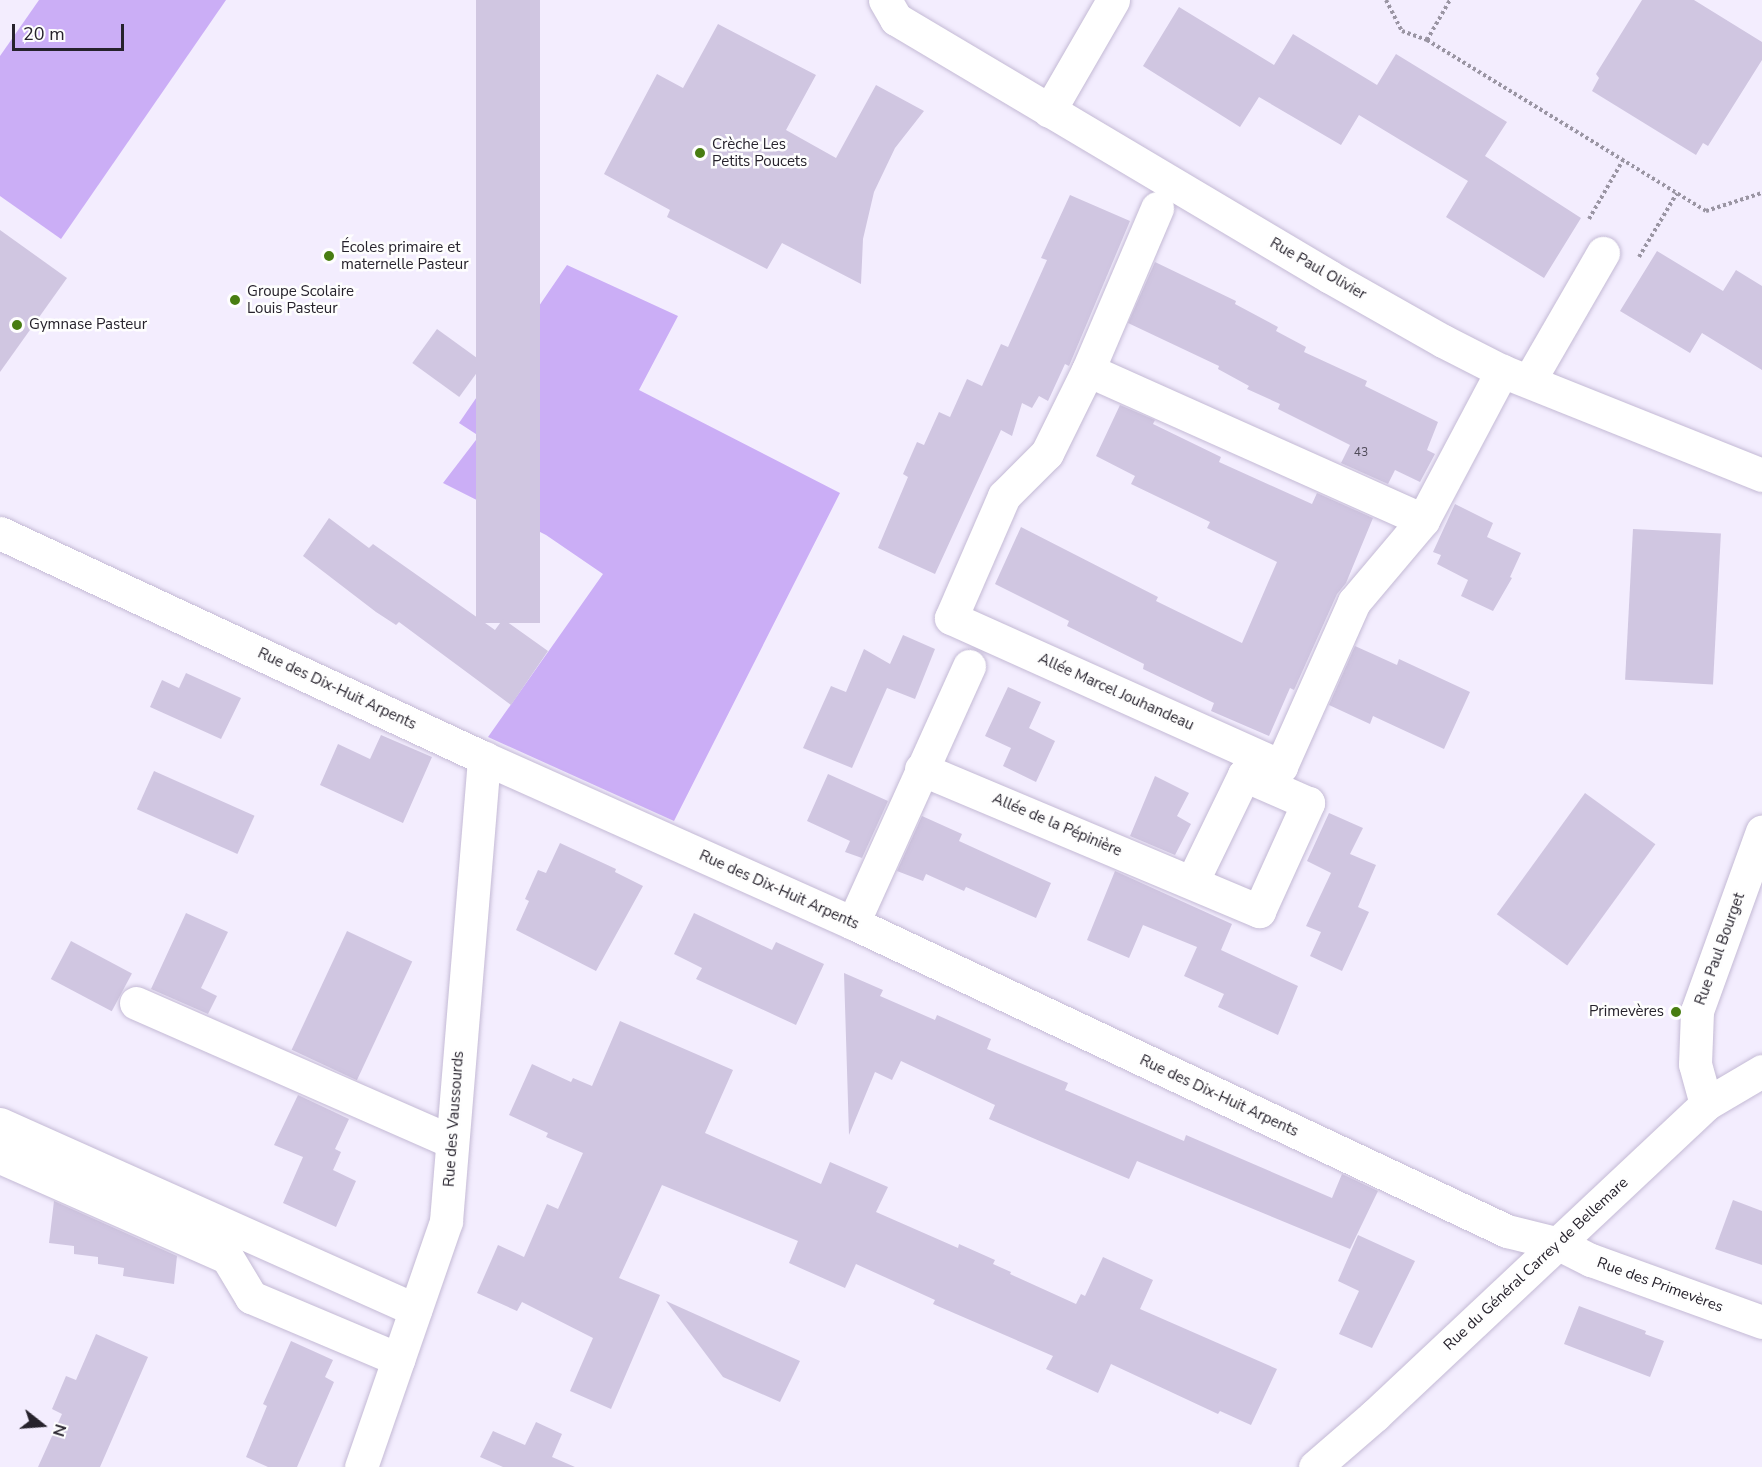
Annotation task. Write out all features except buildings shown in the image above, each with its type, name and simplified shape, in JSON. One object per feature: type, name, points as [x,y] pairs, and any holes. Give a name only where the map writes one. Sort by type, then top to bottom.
[{"type":"street","points":[[1049,111],[1113,0]]},
{"type":"street","name":"Rue Paul Olivier","points":[[891,10],[1049,111],[1330,277],[1515,376],[1762,475]]},
{"type":"street","name":"Allée Marcel Jouhandeau","points":[[1157,208],[1088,370],[1047,453],[1004,496],[951,618],[1281,766],[1354,602],[1423,520],[1515,376],[1603,254]]},
{"type":"street","points":[[1088,370],[1423,520]]},
{"type":"street","name":"Rue des Dix-Huit Arpents","points":[[0,533],[484,758],[853,923],[1507,1231],[1559,1244]]},
{"type":"street","points":[[853,923],[969,666]]},
{"type":"street","name":"Rue des Vaussourds","points":[[361,1467],[446,1221],[484,758]]},
{"type":"street","name":"Allée de la Pépinière","points":[[921,769],[1192,882]]},
{"type":"street","name":"Rue Paul Bourget","points":[[1706,1104],[1695,1064],[1697,1011],[1762,831]]},
{"type":"street","points":[[136,1003],[452,1142]]},
{"type":"street","name":"Rue du Général Carrey de Bellemare","points":[[1315,1467],[1375,1415],[1706,1104],[1762,1071]]},
{"type":"street","points":[[0,1124],[415,1310]]},
{"type":"street","points":[[0,1156],[227,1257],[251,1297],[398,1359]]},
{"type":"street","name":"Rue des Primevères","points":[[1559,1244],[1591,1260],[1762,1322]]},
{"type":"path","points":[[1386,0],[1402,31],[1427,40],[1706,211],[1762,193]]},
{"type":"path","points":[[1427,40],[1450,0]]},
{"type":"shaded area","points":[[39,0],[226,0],[61,239],[0,196],[0,56]]},
{"type":"shaded area","points":[[567,265],[678,316],[639,390],[840,493],[674,821],[488,737],[603,574],[546,535],[443,483],[479,436],[459,423]]},
{"type":"place","name":"Crèche Les Petits Poucets","points":[[700,153]]},
{"type":"place","name":"Écoles primaire et maternelle Pasteur","points":[[329,256]]},
{"type":"place","name":"Groupe Scolaire Louis Pasteur","points":[[235,300]]},
{"type":"place","name":"Gymnase Pasteur","points":[[17,325]]},
{"type":"place","name":"Primevères","points":[[1676,1012]]}]
